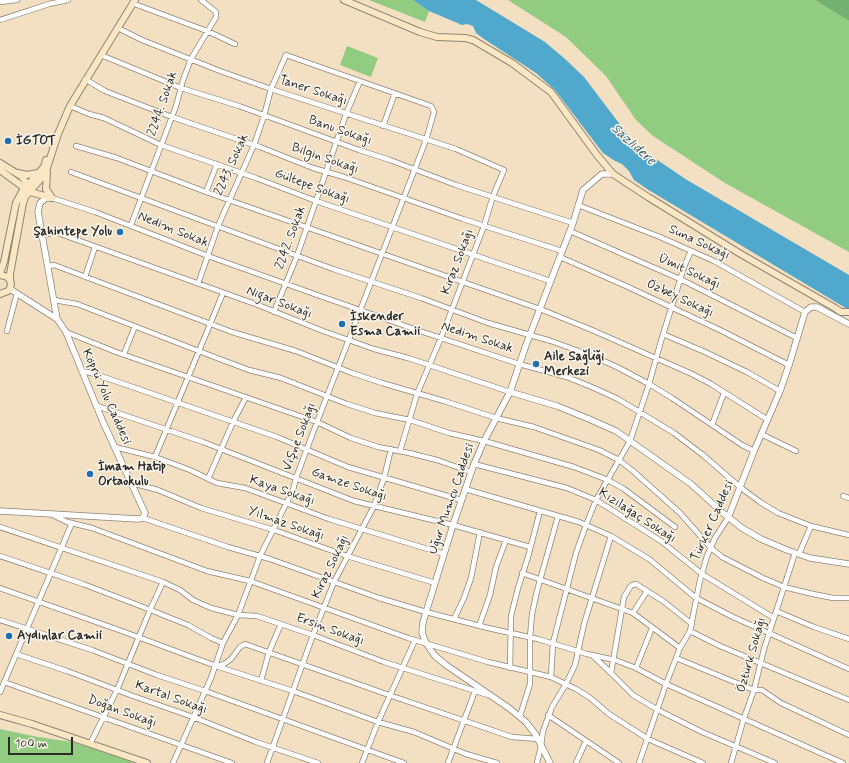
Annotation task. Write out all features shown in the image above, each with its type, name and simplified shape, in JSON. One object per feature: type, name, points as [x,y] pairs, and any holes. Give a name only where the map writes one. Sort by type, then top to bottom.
[{"type":"main road","points":[[344,0],[420,32],[437,37],[473,40],[512,64],[551,92],[597,155],[613,174],[648,198],[739,253],[841,312],[849,312]]},
{"type":"main road","points":[[52,198],[46,189],[48,169],[58,134],[70,106],[133,1]]},
{"type":"main road","points":[[16,203],[44,167],[67,104],[133,1]]},
{"type":"main road","points":[[0,163],[17,173],[27,175],[38,173]]},
{"type":"main road","points":[[0,301],[10,280],[23,203],[28,188],[41,180],[48,169]]},
{"type":"main road","points":[[0,170],[28,188],[52,198]]},
{"type":"main road","points":[[17,173],[28,188]]},
{"type":"main road","points":[[10,280],[0,274],[4,262],[18,191],[15,181]]},
{"type":"main road","points":[[0,715],[32,724],[147,763]]},
{"type":"street","points":[[0,2],[17,0]]},
{"type":"street","points":[[0,20],[49,4],[68,0]]},
{"type":"street","name":"2244. Sokak","points":[[131,225],[172,117],[191,59],[216,17],[216,12],[201,0]]},
{"type":"street","points":[[133,1],[207,31],[234,44]]},
{"type":"street","name":"Taner Sokağı","points":[[118,28],[142,40],[271,89],[456,149],[504,170]]},
{"type":"street","name":"Banu Sokağı","points":[[101,55],[181,88],[239,106],[456,185],[573,223]]},
{"type":"street","name":"2243. Sokak","points":[[198,284],[228,200],[254,145],[271,89],[286,56],[360,81]]},
{"type":"street","name":"Bilgin Sokağı","points":[[85,80],[104,91],[172,117],[561,254]]},
{"type":"street","points":[[360,81],[395,93],[383,126]]},
{"type":"street","name":"2242. Sokak","points":[[274,312],[297,256],[346,114],[360,81]]},
{"type":"street","name":"Vişne Sokağı","points":[[173,763],[216,666],[223,643],[238,615],[260,556],[293,490],[306,450],[426,140],[434,112],[431,106],[395,93]]},
{"type":"street","name":"Gültepe Sokağı","points":[[70,106],[88,114],[104,118],[161,145],[240,172],[316,201],[550,281]]},
{"type":"street","points":[[76,146],[152,170],[228,200],[540,309],[692,374],[711,384],[768,420]]},
{"type":"street","points":[[206,192],[217,164]]},
{"type":"street","name":"Kiraz Sokağı","points":[[400,451],[417,394],[441,338],[504,170]]},
{"type":"street","points":[[71,172],[333,269],[488,323],[530,334],[595,357],[649,384],[742,445],[754,451]]},
{"type":"street","name":"Uğur Mumcu Caddesi","points":[[550,763],[538,739],[520,716],[435,656],[426,643],[422,633],[423,622],[471,472],[484,441],[510,392],[530,334],[573,223],[583,190],[602,174],[613,174]]},
{"type":"street","name":"Köprü Yolu Caddesi","points":[[28,188],[36,197],[58,319],[66,332],[97,406],[146,512],[143,518]]},
{"type":"street","points":[[39,214],[40,203],[46,198],[52,198]]},
{"type":"street","name":"Nedim Sokak","points":[[52,198],[131,225],[208,256],[285,284],[441,338],[580,382],[618,399],[662,425],[686,441],[740,487],[778,513],[811,526],[849,536]]},
{"type":"street","name":"Suna Sokağı","points":[[578,206],[636,227],[714,261],[805,312]]},
{"type":"street","name":"Ümit Sokağı","points":[[570,231],[680,279],[796,338]]},
{"type":"street","name":"Nigar Sokağı","points":[[43,235],[54,232],[223,293],[322,331],[510,392]]},
{"type":"street","points":[[85,276],[95,247]]},
{"type":"street","points":[[551,677],[553,643],[576,553],[596,500],[630,441],[649,384],[680,279],[691,251]]},
{"type":"street","name":"Özbey Sokağı","points":[[561,254],[671,308],[722,331],[789,365]]},
{"type":"street","points":[[48,266],[54,265],[232,332],[296,351],[338,368],[382,383],[496,418],[534,427],[599,450],[619,460],[680,513],[711,548],[722,557],[784,587],[833,598],[849,598]]},
{"type":"street","points":[[5,292],[17,293],[58,319]]},
{"type":"street","points":[[7,331],[17,293]]},
{"type":"street","points":[[155,457],[223,293]]},
{"type":"street","points":[[54,300],[77,304],[249,370],[281,378],[375,414],[410,420],[449,433],[484,441],[574,467],[608,480],[624,489],[675,527]]},
{"type":"street","points":[[805,312],[811,307],[817,307],[849,324]]},
{"type":"street","name":"Türker Caddesi","points":[[639,763],[676,658],[690,631],[702,574],[711,548],[715,538],[728,518],[754,451],[780,391],[805,312]]},
{"type":"street","points":[[124,354],[135,326]]},
{"type":"street","points":[[66,332],[317,422],[351,438],[378,447],[437,460],[471,472]]},
{"type":"street","points":[[663,334],[747,372],[780,391]]},
{"type":"street","points":[[82,371],[95,374],[277,437],[348,467],[461,500]]},
{"type":"street","points":[[510,392],[557,406],[616,431],[691,484],[728,518],[761,539],[810,558],[849,564]]},
{"type":"street","points":[[712,425],[724,392]]},
{"type":"street","points":[[208,479],[233,422],[246,397]]},
{"type":"street","name":"Gamze Sokağı","points":[[97,406],[221,449],[354,501],[453,525],[530,546]]},
{"type":"street","points":[[761,434],[796,451]]},
{"type":"street","name":"Kaya Sokağı","points":[[115,446],[155,457],[190,470],[217,483],[244,488],[329,519],[444,554]]},
{"type":"street","name":"Kiraz Sokağı","points":[[267,763],[302,664],[334,582],[374,506],[384,478],[391,450]]},
{"type":"street","name":"Kızılağaç Sokağı","points":[[474,464],[567,488],[596,500],[661,541],[702,574],[774,618]]},
{"type":"street","name":"Yılmaz Sokağı","points":[[132,483],[158,490],[201,508],[274,530],[348,556],[435,583]]},
{"type":"street","points":[[465,490],[558,516],[586,525],[610,536],[649,559],[696,598],[849,669]]},
{"type":"street","points":[[843,496],[849,498]]},
{"type":"street","points":[[0,511],[138,519],[143,518],[228,547],[260,556],[379,598],[479,626],[512,632],[591,655],[612,659],[636,668],[666,684],[843,763]]},
{"type":"street","points":[[510,668],[512,632],[511,616],[540,511]]},
{"type":"street","points":[[51,514],[72,523],[92,528],[207,570],[250,581],[324,609],[415,640],[510,668],[551,677],[590,697],[609,714],[648,739],[703,763]]},
{"type":"street","points":[[520,716],[530,684],[530,637],[532,614],[558,516]]},
{"type":"street","points":[[0,692],[72,523]]},
{"type":"street","name":"Öztürk Sokağı","points":[[731,763],[754,690],[760,662],[784,587],[797,554],[811,526]]},
{"type":"street","name":"Ersin Sokağı","points":[[0,527],[163,582],[180,590],[193,600],[211,608],[238,615],[257,616],[402,668],[492,696]]},
{"type":"street","points":[[454,619],[471,578],[480,532]]},
{"type":"street","points":[[537,763],[543,731],[548,715],[575,665],[610,536]]},
{"type":"street","points":[[479,626],[490,596],[496,567],[506,540]]},
{"type":"street","points":[[0,556],[51,573],[150,610],[188,625],[223,643]]},
{"type":"street","points":[[522,573],[633,613],[680,648]]},
{"type":"street","points":[[90,744],[128,664],[163,582]]},
{"type":"street","points":[[610,673],[624,597],[632,585],[636,584],[663,601],[692,624]]},
{"type":"street","points":[[0,588],[216,666],[293,691],[378,722],[414,732],[453,749],[497,763]]},
{"type":"street","points":[[633,613],[646,591]]},
{"type":"street","points":[[776,611],[814,627],[849,639]]},
{"type":"street","points":[[0,620],[92,650],[157,675],[404,763]]},
{"type":"street","points":[[261,681],[269,652],[281,624]]},
{"type":"street","points":[[636,668],[652,628]]},
{"type":"street","points":[[690,631],[720,646],[849,700]]},
{"type":"street","points":[[362,763],[366,749],[389,695],[415,640]]},
{"type":"street","points":[[216,666],[224,664],[231,659],[240,647],[245,644],[463,721],[512,736],[538,739]]},
{"type":"street","name":"Kartal Sokağı","points":[[16,654],[67,671],[193,717],[256,742],[318,763]]},
{"type":"street","points":[[591,655],[632,695],[702,732],[775,763]]},
{"type":"street","points":[[676,658],[754,690],[762,690],[781,704],[849,736]]},
{"type":"street","name":"Doğan Sokağı","points":[[4,682],[232,763]]},
{"type":"street","points":[[448,763],[475,691]]},
{"type":"street","points":[[548,715],[619,763]]},
{"type":"street","points":[[576,763],[586,741]]},
{"type":"green space","points":[[369,0],[413,0],[429,11],[425,22]]},
{"type":"green space","points":[[508,0],[815,0],[849,21],[849,252],[725,183],[653,136],[636,120],[606,76],[566,37]]},
{"type":"green space","points":[[815,0],[849,0],[849,21]]},
{"type":"green space","points":[[347,46],[378,58],[371,77],[340,65]]},
{"type":"green space","points":[[0,729],[72,742],[138,763],[0,763]]},
{"type":"water","name":"Sazlıdere","points":[[413,0],[476,0],[545,42],[584,77],[634,143],[647,153],[687,180],[849,275],[849,310],[634,180],[629,171],[622,164],[603,153],[555,90],[536,73],[484,39],[476,33],[473,26],[467,24],[462,25],[429,11]]},
{"type":"place","name":"İGTOT","points":[[8,141]]},
{"type":"place","name":"Şahintepe Yolu","points":[[120,232]]},
{"type":"place","name":"İskender Esma Camii","points":[[342,324]]},
{"type":"place","name":"Aile Sağliği Merkezi","points":[[536,364]]},
{"type":"place","name":"İmam Hatip Ortaokulu","points":[[90,474]]},
{"type":"place","name":"Aydınlar Camii","points":[[9,636]]}]
